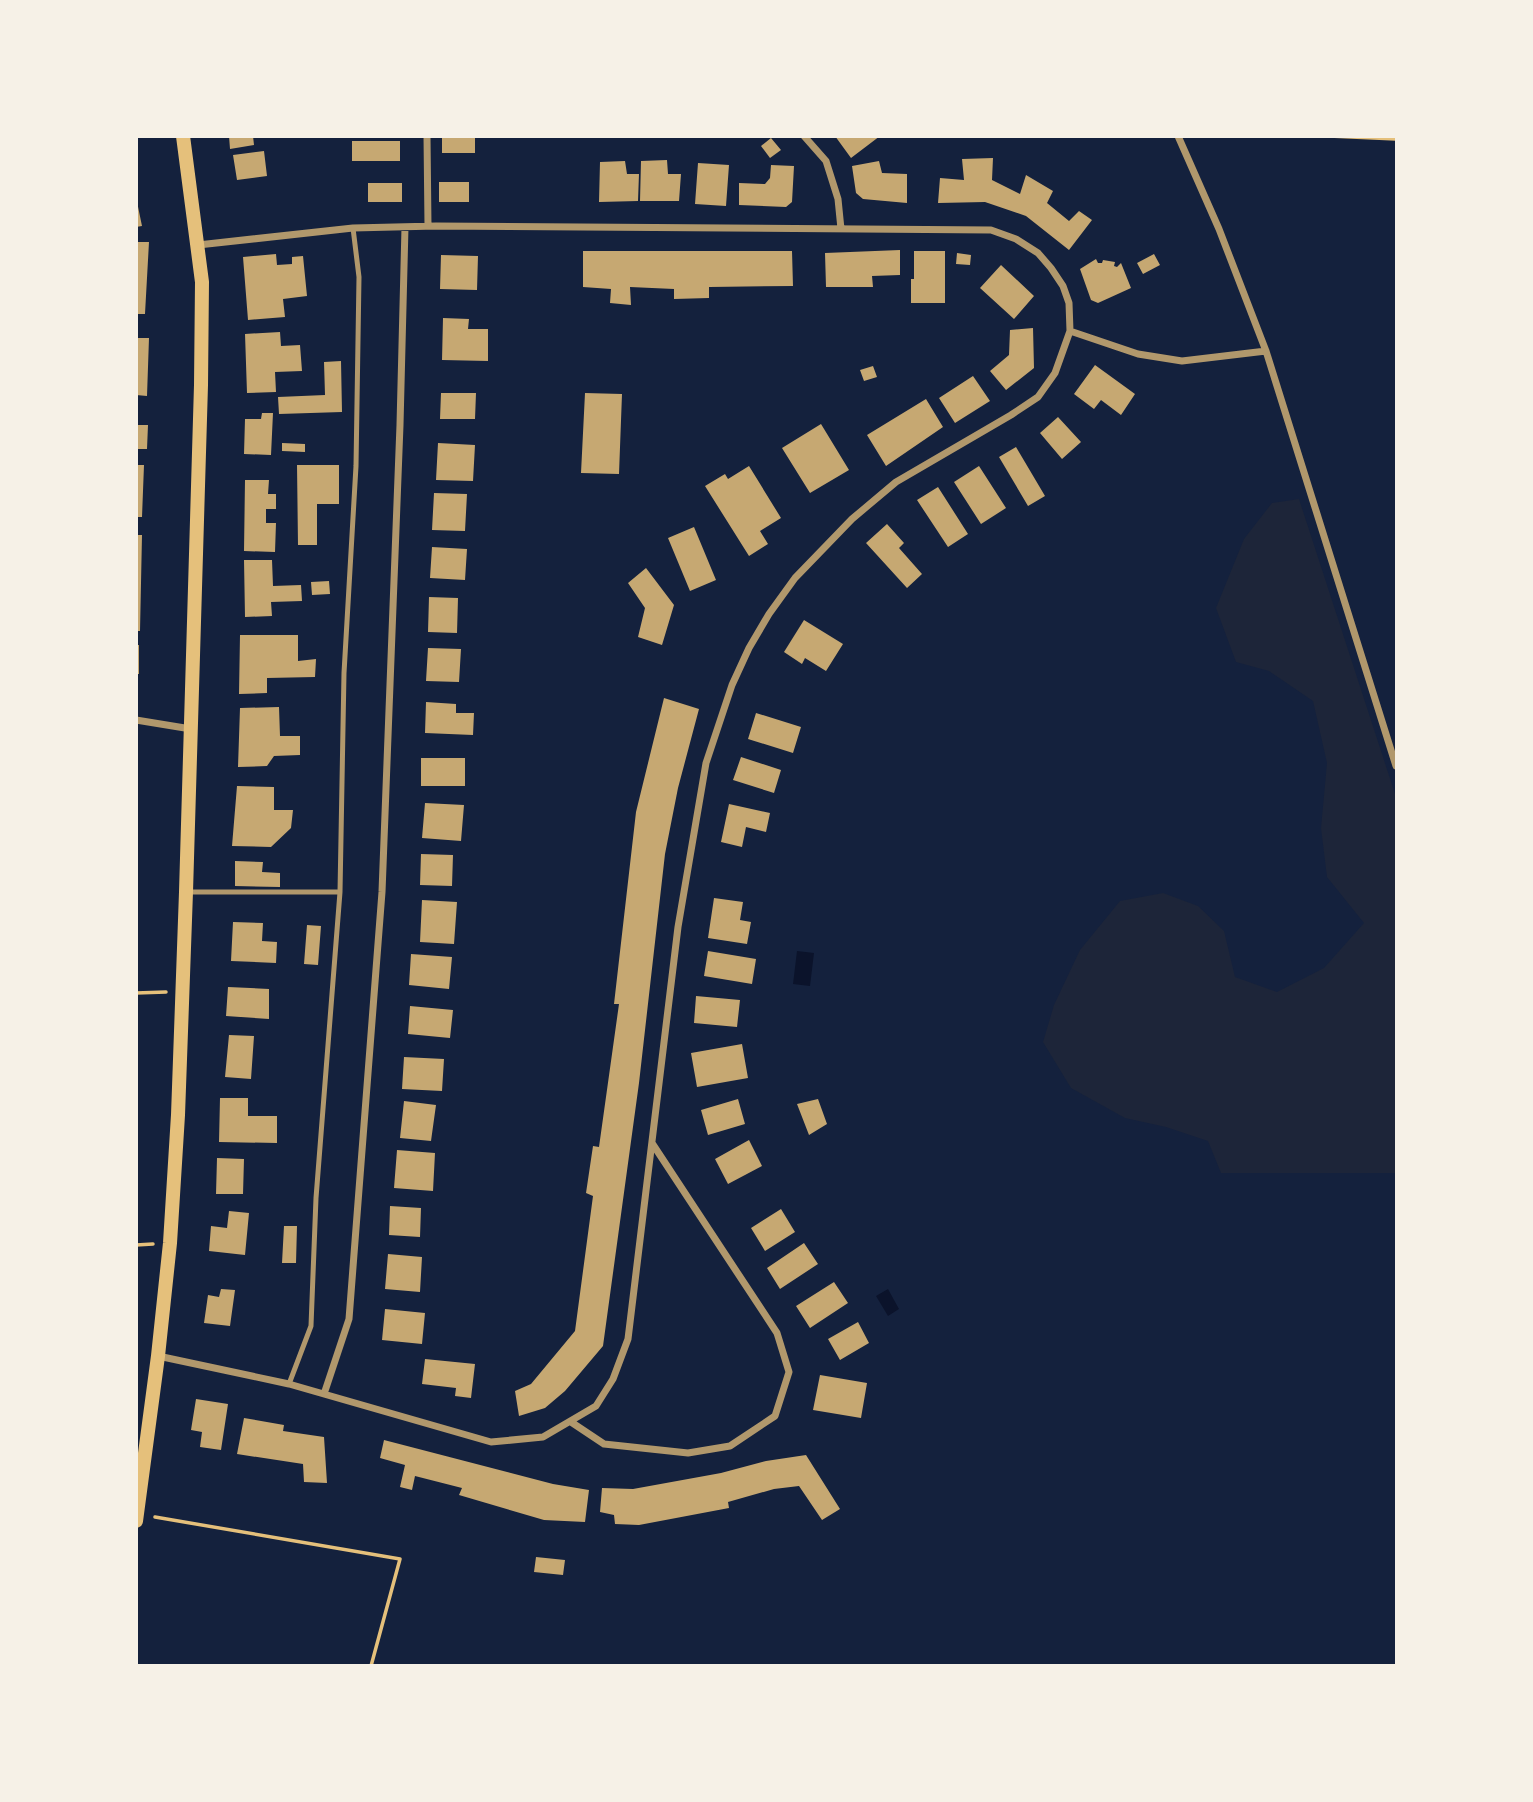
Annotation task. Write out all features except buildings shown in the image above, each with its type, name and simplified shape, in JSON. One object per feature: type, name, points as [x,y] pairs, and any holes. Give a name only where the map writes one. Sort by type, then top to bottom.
[{"type":"main road","points":[[137,1517],[170,1243],[178,1115],[186,892],[202,282],[183,136]]},
{"type":"street","points":[[427,136],[428,226]]},
{"type":"street","points":[[804,136],[825,161],[838,199],[841,229]]},
{"type":"street","points":[[1178,136],[1219,229],[1266,351],[1396,766]]},
{"type":"street","points":[[158,1356],[289,1384],[491,1441],[543,1437],[596,1406],[613,1379],[628,1339],[678,927],[706,763],[732,685],[769,614],[795,578],[877,497],[896,482],[1038,397],[1055,373],[1070,331],[1069,303],[1063,286],[1038,253],[1016,239],[991,230],[428,226],[353,228],[198,244]]},
{"type":"street","points":[[324,1394],[349,1319],[382,892],[405,227]]},
{"type":"street","points":[[1070,331],[1139,354],[1182,360],[1266,351]]},
{"type":"street","points":[[136,720],[191,729]]},
{"type":"street","points":[[571,1422],[604,1444],[688,1453],[730,1446],[775,1416],[789,1372],[777,1333],[652,1143]]},
{"type":"lane","points":[[289,1384],[311,1326],[316,1198],[340,892],[344,673],[356,439],[359,277],[353,228]]},
{"type":"lane","points":[[186,892],[340,892]]},
{"type":"path","points":[[1329,136],[1396,139]]},
{"type":"path","points":[[136,993],[182,991]]},
{"type":"path","points":[[137,1517],[400,1559],[371,1665]]},
{"type":"shaded area","points":[[1299,499],[1396,797],[1396,1173],[1221,1173],[1208,1141],[1166,1127],[1125,1118],[1071,1088],[1043,1042],[1054,1005],[1080,950],[1120,901],[1163,893],[1198,906],[1224,931],[1235,977],[1277,992],[1324,968],[1364,923],[1327,877],[1321,828],[1327,763],[1313,701],[1269,671],[1236,662],[1216,608],[1244,539],[1272,503]]},
{"type":"shaded area","points":[[797,951],[814,953],[810,986],[793,984]]},
{"type":"shaded area","points":[[888,1289],[899,1309],[888,1316],[876,1296]]}]
